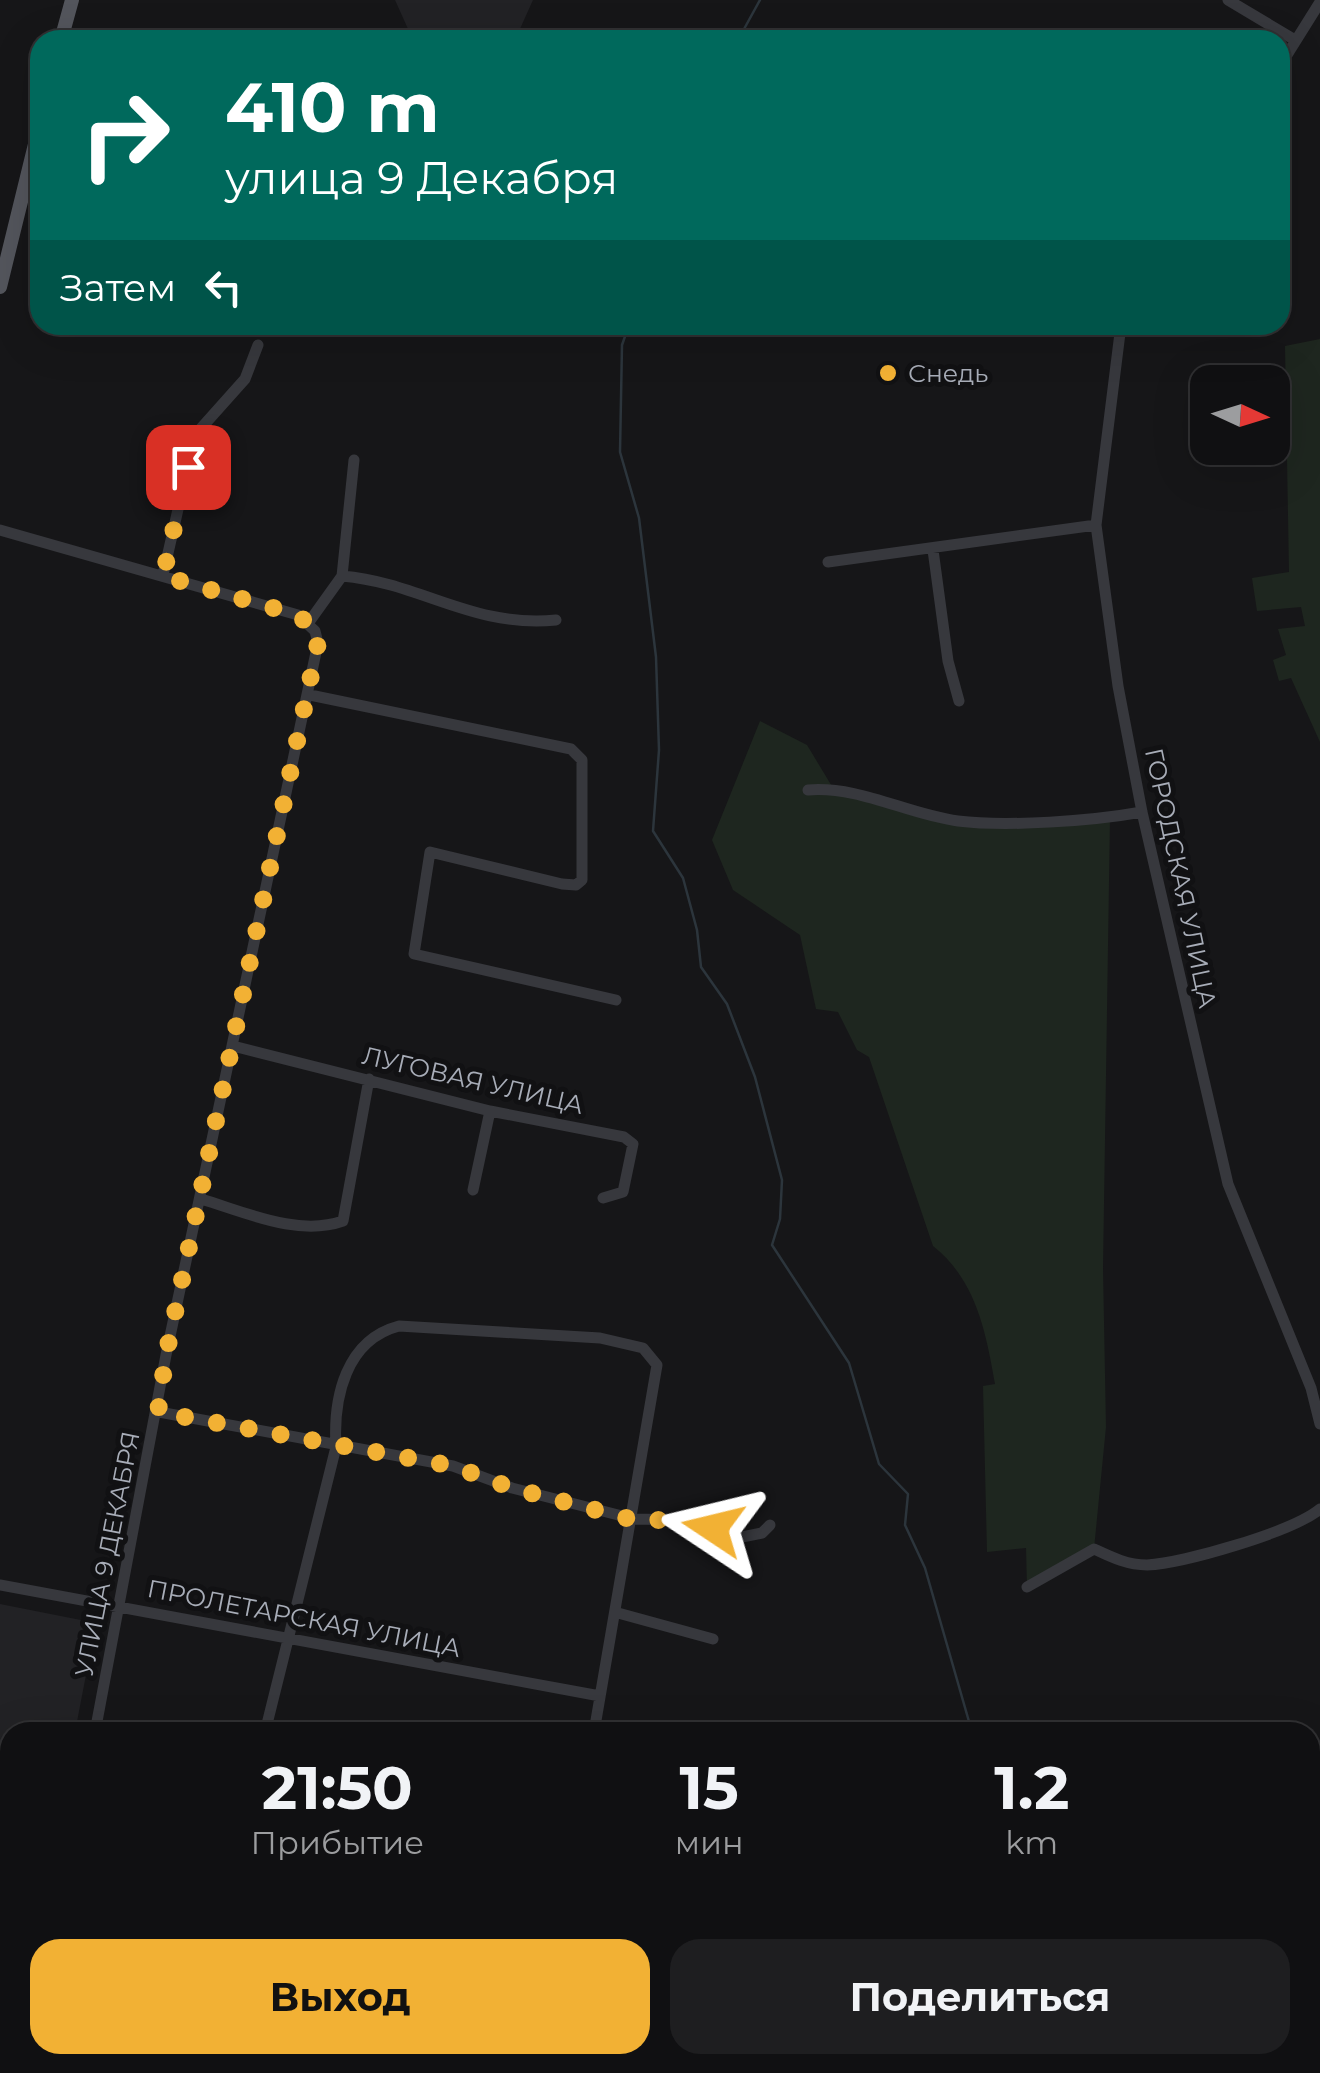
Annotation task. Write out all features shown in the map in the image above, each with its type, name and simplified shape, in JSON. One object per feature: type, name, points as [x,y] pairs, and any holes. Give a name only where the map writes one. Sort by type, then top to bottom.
[{"type":"main road","points":[[64,30],[72,0]]},
{"type":"main road","points":[[0,287],[30,165]]},
{"type":"street","points":[[1228,0],[1278,30]]},
{"type":"street","points":[[1290,49],[1320,2]]},
{"type":"street","points":[[1290,37],[1295,40]]},
{"type":"street","name":"ГОРОДСКАЯ УЛИЦА","points":[[1120,335],[1096,525],[1142,812],[1228,1184],[1311,1388],[1320,1424]]},
{"type":"street","points":[[163,576],[195,436],[244,379],[258,345]]},
{"type":"street","points":[[0,530],[298,615],[309,622],[342,576],[354,460]]},
{"type":"street","points":[[828,562],[1096,525]]},
{"type":"street","points":[[933,550],[948,661],[959,701]]},
{"type":"street","points":[[342,576],[382,580],[468,614],[518,623],[556,620]]},
{"type":"street","name":"УЛИЦА 9 ДЕКАБРЯ","points":[[97,1722],[166,1355],[310,695],[318,643],[309,622]]},
{"type":"street","points":[[310,695],[571,748],[582,760],[585,874],[576,885],[562,884],[430,852],[414,954],[616,1000]]},
{"type":"street","points":[[808,790],[833,788],[960,821],[1110,818],[1142,812]]},
{"type":"street","name":"ЛУГОВАЯ УЛИЦА","points":[[233,1046],[490,1111],[624,1137],[633,1144],[623,1192],[603,1198]]},
{"type":"street","points":[[201,1200],[283,1223],[323,1228],[343,1221],[370,1079]]},
{"type":"street","points":[[473,1190],[490,1111]]},
{"type":"street","points":[[267,1722],[336,1447],[334,1420],[349,1366],[375,1332],[399,1326],[600,1338],[643,1348],[657,1365],[634,1520],[596,1722]]},
{"type":"street","points":[[158,1412],[453,1466],[512,1488],[634,1520],[685,1520],[736,1538],[762,1533],[770,1525]]},
{"type":"street","points":[[1027,1587],[1094,1549],[1123,1562],[1144,1565],[1190,1560],[1320,1510]]},
{"type":"street","name":"ПРОЛЕТАРСКАЯ УЛИЦА","points":[[0,1585],[600,1696]]},
{"type":"street","points":[[618,1613],[713,1640]]},
{"type":"shaded area","points":[[395,0],[533,0],[520,30],[408,30]]},
{"type":"shaded area","points":[[1320,339],[1320,742],[1291,678],[1279,681],[1273,660],[1286,655],[1278,629],[1305,626],[1301,607],[1257,611],[1252,578],[1289,572],[1290,365],[1285,365],[1285,346]]},
{"type":"shaded area","points":[[760,721],[807,745],[833,788],[948,819],[1110,818],[1103,1268],[1106,1427],[1094,1549],[1027,1587],[1026,1548],[987,1552],[983,1386],[995,1384],[977,1308],[960,1275],[933,1246],[869,1057],[857,1050],[838,1012],[816,1009],[800,935],[733,890],[712,840]]},
{"type":"shaded area","points":[[0,1604],[96,1623],[77,1722],[0,1722]]},
{"type":"waterway","points":[[744,30],[760,0]]},
{"type":"waterway","points":[[626,335],[622,345],[620,452],[639,518],[656,657],[659,750],[653,831],[683,878],[697,930],[701,967],[727,1004],[755,1077],[782,1180],[780,1219],[772,1245],[849,1363],[879,1464],[908,1494],[905,1525],[925,1568],[969,1722]]},
{"type":"place","name":"Снедь","points":[[888,373]]},
{"type":"route","points":[[188,467],[163,576],[298,615],[316,631],[318,643],[310,695],[166,1355],[158,1412],[453,1466],[512,1488],[634,1520],[685,1520],[713,1528]]}]
